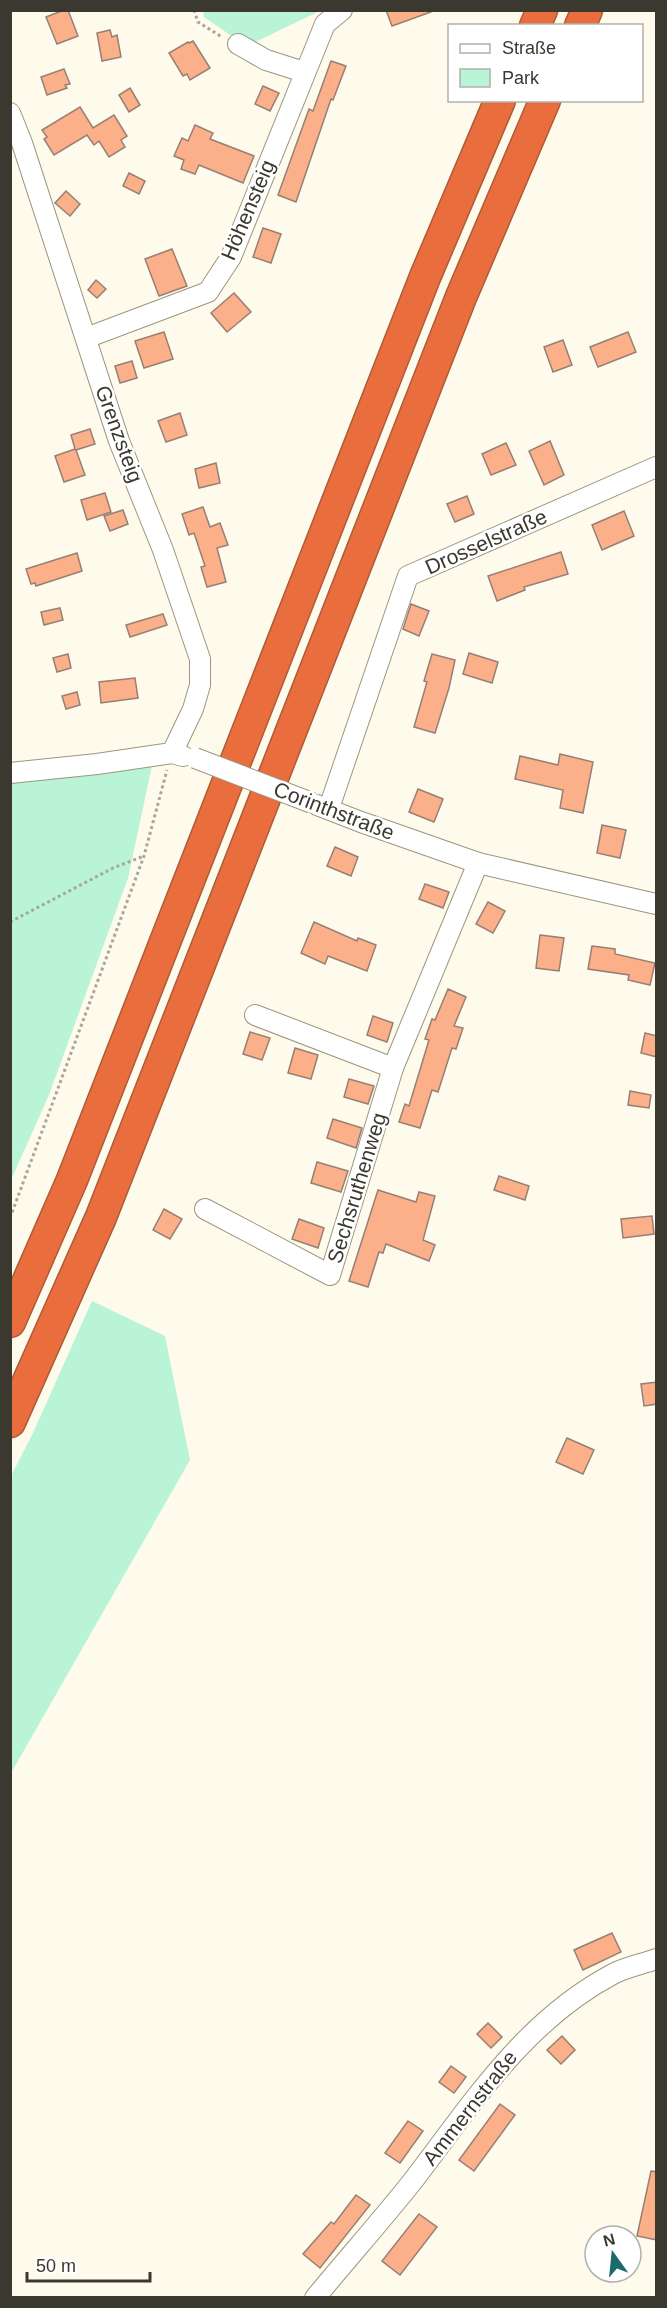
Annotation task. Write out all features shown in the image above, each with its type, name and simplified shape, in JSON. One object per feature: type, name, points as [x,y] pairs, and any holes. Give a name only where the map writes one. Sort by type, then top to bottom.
[{"type":"highway","points":[[536,24],[542,10]]},
{"type":"highway","points":[[581,24],[587,10]]},
{"type":"highway","points":[[10,1322],[76,1169],[417,299],[499,102]]},
{"type":"highway","points":[[10,1422],[106,1206],[461,297],[544,102]]},
{"type":"street","name":"Höhensteig","points":[[86,338],[208,292],[231,257],[325,24],[342,10]]},
{"type":"street","points":[[238,44],[266,60],[304,72]]},
{"type":"street","name":"Grenzsteig","points":[[10,113],[22,143],[119,441],[163,550],[200,659],[200,685],[193,709],[172,753]]},
{"type":"street","name":"Drosselstraße","points":[[320,806],[408,576],[657,467]]},
{"type":"street","name":"Corinthstraße","points":[[10,773],[172,753],[195,758],[360,822],[478,863],[657,903]]},
{"type":"street","name":"Sechsruthenweg","points":[[205,1209],[330,1275],[393,1068],[478,863]]},
{"type":"street","points":[[255,1015],[393,1068]]},
{"type":"street","name":"Ammernstraße","points":[[315,2298],[410,2184],[490,2078],[528,2035],[578,1995],[615,1973],[657,1959]]},
{"type":"path","points":[[194,10],[198,22],[238,44]]},
{"type":"path","points":[[10,1218],[144,856],[172,753]]},
{"type":"path","points":[[10,922],[113,868],[144,856]]},
{"type":"green space","points":[[203,11],[320,11],[255,42],[230,35],[204,17]]},
{"type":"green space","points":[[153,761],[128,878],[49,1095],[11,1180],[11,782]]},
{"type":"green space","points":[[92,1301],[165,1336],[190,1460],[11,1773],[11,1476],[33,1433]]},
{"type":"building","points":[[68,10],[78,36],[57,44],[46,17]]},
{"type":"building","points":[[386,10],[431,10],[431,12],[392,26]]},
{"type":"building","points":[[110,30],[112,37],[117,35],[121,57],[102,61],[97,33]]},
{"type":"building","points":[[193,41],[210,68],[190,80],[187,74],[183,76],[169,53]]},
{"type":"building","points":[[331,61],[346,66],[333,100],[331,99],[296,202],[278,195],[309,109],[313,111]]},
{"type":"building","points":[[64,69],[70,84],[65,85],[67,88],[47,95],[41,77]]},
{"type":"building","points":[[263,86],[279,93],[270,111],[255,104]]},
{"type":"building","points":[[130,88],[140,105],[129,112],[119,95]]},
{"type":"building","points":[[80,107],[93,128],[114,115],[127,136],[121,140],[125,147],[109,157],[99,141],[94,145],[87,135],[54,155],[44,139],[47,137],[42,130]]},
{"type":"building","points":[[195,125],[213,133],[210,139],[254,156],[243,183],[199,165],[195,174],[181,169],[184,160],[174,156],[182,138],[188,141]]},
{"type":"building","points":[[129,173],[145,181],[139,194],[123,186]]},
{"type":"building","points":[[66,191],[80,204],[70,216],[55,203]]},
{"type":"building","points":[[263,228],[281,234],[271,263],[253,257]]},
{"type":"building","points":[[172,249],[187,286],[159,296],[145,259]]},
{"type":"building","points":[[96,280],[106,289],[97,298],[88,290]]},
{"type":"building","points":[[234,293],[251,312],[227,332],[211,313]]},
{"type":"building","points":[[164,332],[173,359],[144,368],[135,341]]},
{"type":"building","points":[[628,332],[636,352],[598,367],[590,347]]},
{"type":"building","points":[[563,340],[572,365],[553,372],[544,347]]},
{"type":"building","points":[[132,361],[137,378],[120,383],[115,366]]},
{"type":"building","points":[[180,413],[187,435],[166,442],[158,421]]},
{"type":"building","points":[[90,429],[95,444],[76,450],[85,475],[64,482],[55,456],[75,449],[71,435]]},
{"type":"building","points":[[550,441],[564,475],[544,485],[529,451]]},
{"type":"building","points":[[506,443],[516,465],[491,475],[482,454]]},
{"type":"building","points":[[216,463],[220,483],[199,488],[195,469]]},
{"type":"building","points":[[105,493],[111,512],[87,520],[81,500]]},
{"type":"building","points":[[467,496],[474,514],[455,522],[447,504]]},
{"type":"building","points":[[203,507],[210,527],[220,523],[228,545],[217,548],[226,582],[207,587],[201,567],[205,566],[194,533],[189,535],[182,514]]},
{"type":"building","points":[[123,510],[128,524],[110,531],[104,516]]},
{"type":"building","points":[[624,511],[634,536],[602,550],[592,525]]},
{"type":"building","points":[[561,552],[568,574],[524,587],[525,590],[497,601],[488,576]]},
{"type":"building","points":[[77,553],[82,571],[36,586],[35,583],[31,584],[26,569]]},
{"type":"building","points":[[411,604],[429,611],[419,636],[403,629]]},
{"type":"building","points":[[60,608],[63,620],[44,625],[41,612]]},
{"type":"building","points":[[163,614],[167,625],[130,637],[126,625]]},
{"type":"building","points":[[469,653],[498,662],[492,683],[463,674]]},
{"type":"building","points":[[68,654],[71,668],[57,672],[53,658]]},
{"type":"building","points":[[432,654],[455,660],[435,733],[414,727],[427,682],[424,681]]},
{"type":"building","points":[[135,678],[138,698],[101,703],[99,682]]},
{"type":"building","points":[[77,692],[80,705],[66,709],[62,696]]},
{"type":"building","points":[[560,754],[593,762],[583,813],[560,808],[563,790],[515,779],[520,756],[558,765]]},
{"type":"building","points":[[418,789],[443,799],[434,822],[409,812]]},
{"type":"building","points":[[602,825],[626,830],[620,858],[597,853]]},
{"type":"building","points":[[335,847],[358,857],[351,876],[327,866]]},
{"type":"building","points":[[425,884],[449,892],[443,908],[419,899]]},
{"type":"building","points":[[488,902],[505,911],[493,933],[476,924]]},
{"type":"building","points":[[314,922],[357,941],[358,938],[376,945],[367,971],[328,956],[325,964],[301,953]]},
{"type":"building","points":[[540,935],[564,938],[559,971],[536,968]]},
{"type":"building","points":[[592,946],[615,949],[615,954],[655,963],[650,985],[628,980],[629,975],[588,969]]},
{"type":"building","points":[[448,989],[466,997],[454,1026],[463,1028],[456,1049],[452,1048],[438,1092],[432,1090],[420,1128],[399,1122],[405,1104],[409,1106],[429,1040],[425,1039],[432,1019],[435,1020]]},
{"type":"building","points":[[373,1016],[393,1023],[387,1042],[367,1035]]},
{"type":"building","points":[[250,1032],[270,1038],[262,1060],[243,1054]]},
{"type":"building","points":[[645,1033],[657,1036],[657,1057],[641,1053]]},
{"type":"building","points":[[295,1048],[318,1055],[311,1079],[288,1073]]},
{"type":"building","points":[[349,1079],[374,1086],[368,1104],[344,1097]]},
{"type":"building","points":[[630,1091],[651,1095],[649,1108],[628,1105]]},
{"type":"building","points":[[333,1119],[362,1128],[356,1148],[327,1138]]},
{"type":"building","points":[[317,1162],[348,1171],[341,1192],[311,1183]]},
{"type":"building","points":[[499,1176],[529,1186],[525,1200],[494,1190]]},
{"type":"building","points":[[378,1190],[416,1202],[419,1192],[435,1196],[423,1240],[435,1245],[429,1261],[386,1244],[383,1253],[379,1252],[368,1287],[349,1281]]},
{"type":"building","points":[[164,1209],[182,1219],[170,1239],[153,1230]]},
{"type":"building","points":[[652,1216],[654,1234],[623,1238],[621,1219]]},
{"type":"building","points":[[299,1219],[324,1228],[318,1248],[292,1239]]},
{"type":"building","points":[[657,1382],[657,1404],[644,1406],[641,1384]]},
{"type":"building","points":[[567,1438],[594,1450],[583,1474],[556,1462]]},
{"type":"building","points":[[612,1933],[621,1952],[583,1970],[574,1950]]},
{"type":"building","points":[[488,2023],[502,2037],[491,2048],[477,2034]]},
{"type":"building","points":[[562,2036],[575,2050],[561,2064],[547,2050]]},
{"type":"building","points":[[451,2066],[466,2077],[454,2093],[439,2082]]},
{"type":"building","points":[[500,2104],[515,2115],[474,2171],[459,2160]]},
{"type":"building","points":[[408,2121],[423,2131],[400,2163],[385,2153]]},
{"type":"building","points":[[651,2171],[657,2172],[657,2240],[643,2237],[643,2224],[640,2224]]},
{"type":"building","points":[[356,2195],[370,2205],[320,2268],[303,2254],[331,2222],[334,2224]]},
{"type":"building","points":[[419,2214],[437,2227],[400,2275],[382,2261]]}]
